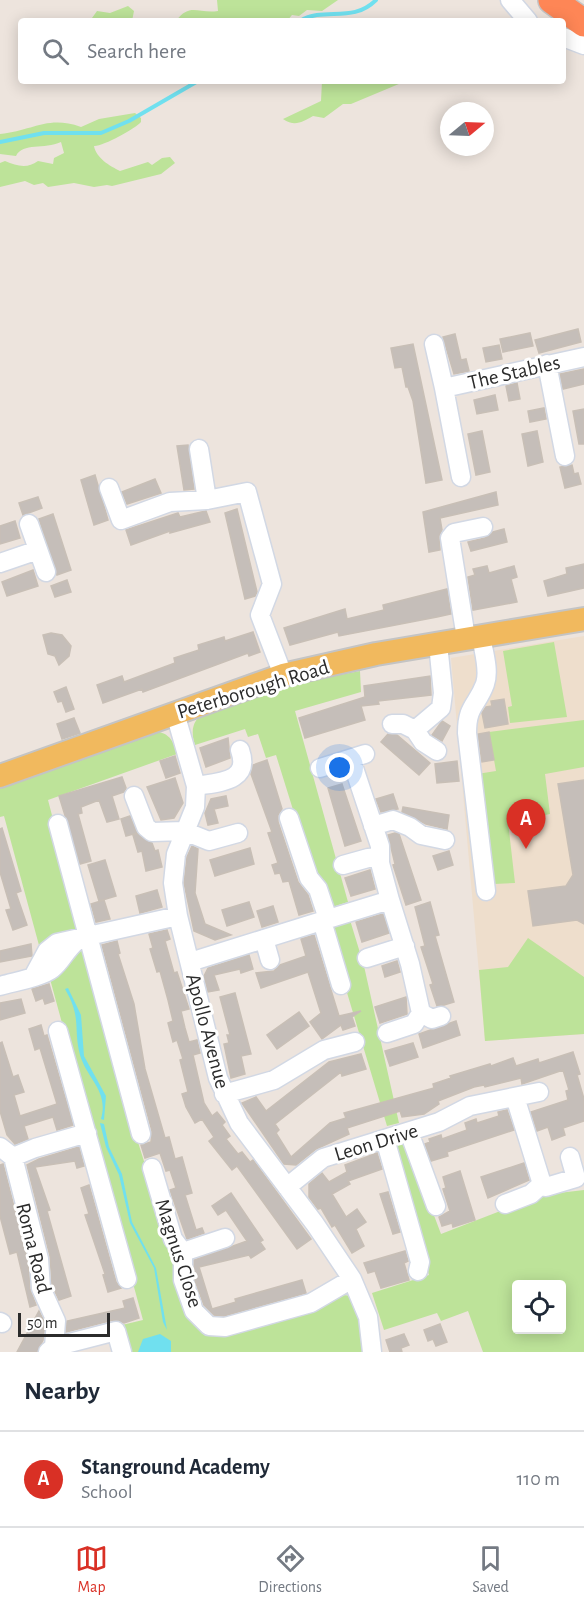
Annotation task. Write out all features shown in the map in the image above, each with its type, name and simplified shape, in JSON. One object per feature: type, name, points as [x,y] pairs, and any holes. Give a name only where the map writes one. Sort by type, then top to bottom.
[{"type":"highway","points":[[552,0],[584,23]]},
{"type":"highway","points":[[568,0],[584,13]]},
{"type":"main road","name":"Peterborough Road","points":[[0,776],[283,675],[474,637],[584,619]]},
{"type":"street","points":[[510,0],[525,18]]},
{"type":"street","points":[[566,38],[584,45]]},
{"type":"street","name":"The Stables","points":[[436,351],[461,477]]},
{"type":"street","name":"The Stables","points":[[444,388],[584,357]]},
{"type":"street","points":[[547,364],[566,456]]},
{"type":"street","points":[[199,449],[207,500]]},
{"type":"street","points":[[109,488],[121,520],[170,502],[207,500],[247,492],[272,584],[260,615],[283,675]]},
{"type":"street","points":[[30,524],[46,572]]},
{"type":"street","points":[[483,527],[454,533],[450,538],[474,637],[487,675],[484,686],[471,706],[467,718],[486,891]]},
{"type":"street","points":[[0,563],[38,550]]},
{"type":"street","points":[[416,730],[441,708],[443,693],[438,644]]},
{"type":"street","name":"Apollo Avenue","points":[[174,713],[196,786],[195,807],[176,854],[173,884],[178,916],[224,1094],[239,1123],[315,1224],[352,1279],[368,1317],[372,1352]]},
{"type":"street","points":[[392,724],[403,724],[416,730],[423,742],[437,751]]},
{"type":"street","points":[[196,786],[221,782],[238,775],[243,759],[240,750]]},
{"type":"street","points":[[320,768],[358,756],[373,826],[380,846],[380,857],[390,900],[405,946],[421,1013],[414,1024],[387,1033]]},
{"type":"street","points":[[135,796],[146,827],[152,832],[184,831],[208,841],[237,833]]},
{"type":"street","points":[[289,818],[309,878],[318,889],[341,985]]},
{"type":"street","points":[[373,826],[393,820],[410,827],[421,835],[445,840]]},
{"type":"street","points":[[58,824],[84,938],[124,1046],[141,1134]]},
{"type":"street","points":[[343,865],[380,857]]},
{"type":"street","points":[[190,962],[390,900]]},
{"type":"street","points":[[0,986],[53,968],[63,952],[84,938],[178,916]]},
{"type":"street","points":[[264,939],[270,960]]},
{"type":"street","points":[[367,958],[405,946]]},
{"type":"street","points":[[421,1013],[432,1018],[441,1016]]},
{"type":"street","points":[[58,1031],[128,1279]]},
{"type":"street","points":[[224,1094],[274,1080],[324,1050],[355,1042]]},
{"type":"street","name":"Leon Drive","points":[[287,1188],[323,1158],[439,1122],[470,1106],[539,1092]]},
{"type":"street","points":[[515,1097],[542,1184],[546,1187],[576,1178],[570,1156]]},
{"type":"street","points":[[409,1132],[436,1206]]},
{"type":"street","points":[[7,1152],[34,1148],[87,1134]]},
{"type":"street","points":[[385,1139],[420,1262],[418,1271]]},
{"type":"street","name":"Roma Road","points":[[7,1152],[39,1259],[41,1288],[56,1321],[51,1349]]},
{"type":"street","name":"Magnus Close","points":[[152,1168],[173,1239],[183,1252],[183,1280],[194,1311],[209,1326],[225,1327],[311,1303],[352,1279]]},
{"type":"street","points":[[505,1204],[531,1194],[542,1184]]},
{"type":"street","points":[[183,1252],[225,1238]]},
{"type":"street","points":[[51,1349],[116,1331],[122,1352]]},
{"type":"shaded area","points":[[584,636],[584,1034],[485,1041],[451,658]]},
{"type":"green space","points":[[217,0],[338,0],[322,11],[307,10],[299,16],[292,15],[290,18],[178,18],[190,10],[218,11]]},
{"type":"green space","points":[[128,6],[134,11],[133,18],[92,18],[97,11],[110,13]]},
{"type":"green space","points":[[322,84],[399,84],[351,104],[343,104],[324,118],[313,116],[295,123],[283,119],[321,101]]},
{"type":"green space","points":[[135,113],[141,118],[141,122],[119,137],[94,146],[95,150],[104,161],[120,171],[148,162],[152,165],[162,158],[170,157],[175,163],[161,174],[112,186],[94,187],[74,183],[48,187],[43,183],[34,185],[25,181],[0,187],[0,163],[5,161],[26,166],[38,161],[53,164],[54,158],[64,153],[61,142],[24,149],[16,156],[0,154],[0,134],[49,123],[81,127],[99,119]]},
{"type":"green space","points":[[554,642],[567,717],[510,723],[508,707],[512,706],[503,651]]},
{"type":"green space","points":[[360,671],[361,692],[295,711],[348,902],[329,908],[313,874],[276,755],[266,758],[258,734],[248,737],[245,729],[195,745],[193,730],[195,721],[206,711],[309,681]]},
{"type":"green space","points":[[584,720],[584,767],[545,774],[550,814],[508,822],[515,883],[494,884],[484,828],[487,814],[479,792],[477,774],[496,771],[489,732]]},
{"type":"green space","points":[[149,731],[160,732],[168,736],[177,754],[48,800],[82,930],[40,949],[4,816],[0,817],[0,787]]},
{"type":"green space","points":[[350,920],[364,966],[399,1123],[387,1126],[327,926]]},
{"type":"green space","points":[[528,938],[584,977],[584,1034],[485,1041],[479,970],[508,967]]},
{"type":"green space","points":[[86,946],[137,1139],[174,1257],[179,1295],[190,1318],[208,1333],[220,1336],[323,1305],[343,1295],[352,1296],[364,1337],[363,1352],[129,1352],[122,1325],[143,1320],[50,979],[68,955]]},
{"type":"green space","points":[[406,1141],[441,1234],[542,1195],[584,1190],[584,1352],[483,1352],[468,1311],[441,1321],[437,1313],[384,1330],[372,1293],[429,1275],[391,1145]]},
{"type":"water","points":[[68,988],[81,1015],[84,1056],[106,1096],[104,1120],[101,1119],[103,1109],[100,1093],[80,1055],[74,1008],[65,989]]},
{"type":"water","points":[[100,1123],[104,1124],[109,1147],[122,1174],[132,1222],[156,1268],[167,1330],[163,1322],[154,1268],[130,1223],[119,1175],[106,1147]]},
{"type":"water","points":[[160,1334],[171,1341],[171,1352],[138,1352],[143,1339]]},
{"type":"building","points":[[578,329],[581,342],[539,353],[535,340]]},
{"type":"building","points":[[530,333],[533,346],[503,352],[500,339]]},
{"type":"building","points":[[455,334],[461,360],[466,359],[469,371],[454,374],[443,337]]},
{"type":"building","points":[[413,344],[442,480],[426,483],[413,401],[406,387],[402,367],[395,368],[391,348]]},
{"type":"building","points":[[499,345],[502,359],[486,362],[483,348]]},
{"type":"building","points":[[584,369],[584,384],[563,389],[560,374]]},
{"type":"building","points":[[517,383],[520,399],[509,401],[506,386]]},
{"type":"building","points":[[495,395],[498,410],[477,414],[474,400]]},
{"type":"building","points":[[544,408],[546,419],[530,422],[528,411]]},
{"type":"building","points":[[584,409],[584,444],[579,444],[573,411]]},
{"type":"building","points":[[482,431],[490,472],[476,475],[468,434]]},
{"type":"building","points":[[537,431],[543,462],[528,466],[522,434]]},
{"type":"building","points":[[188,445],[194,489],[184,490],[177,446]]},
{"type":"building","points":[[572,465],[574,474],[578,473],[581,484],[565,488],[560,467]]},
{"type":"building","points":[[95,475],[108,520],[94,525],[81,480]]},
{"type":"building","points":[[155,479],[161,493],[127,504],[122,492]]},
{"type":"building","points":[[496,492],[498,505],[440,518],[442,530],[439,536],[440,550],[429,552],[423,512]]},
{"type":"building","points":[[38,497],[42,508],[23,515],[19,503]]},
{"type":"building","points":[[237,509],[257,592],[255,596],[245,599],[225,513]]},
{"type":"building","points":[[206,511],[210,522],[170,533],[170,531],[131,545],[126,530],[178,513],[180,517]]},
{"type":"building","points":[[53,514],[71,570],[57,575],[39,519]]},
{"type":"building","points":[[15,521],[20,538],[0,544],[0,526]]},
{"type":"building","points":[[504,529],[507,542],[471,551],[468,542],[485,538],[493,532]]},
{"type":"building","points":[[584,564],[584,588],[548,596],[544,581],[567,574],[566,568]]},
{"type":"building","points":[[487,566],[489,573],[514,566],[517,577],[511,579],[517,602],[473,610],[468,577],[475,575],[473,569]]},
{"type":"building","points":[[33,570],[38,586],[7,596],[2,582]]},
{"type":"building","points":[[67,580],[71,592],[55,597],[51,586]]},
{"type":"building","points":[[447,589],[451,614],[339,636],[338,632],[290,645],[284,628],[345,609],[347,619],[384,610],[383,605]]},
{"type":"building","points":[[253,632],[260,652],[249,656],[248,653],[143,692],[142,689],[103,703],[97,685],[122,676],[124,682],[175,663],[174,658],[199,650],[198,645],[224,637],[225,641]]},
{"type":"building","points":[[51,633],[62,635],[71,646],[69,656],[59,665],[55,656],[48,654],[43,635]]},
{"type":"building","points":[[430,676],[431,695],[378,701],[379,704],[361,706],[365,720],[305,738],[299,718],[365,697],[364,686]]},
{"type":"building","points":[[66,687],[74,709],[66,712],[62,701],[58,702],[54,692]]},
{"type":"building","points":[[504,699],[508,724],[485,728],[482,713],[486,707],[492,706],[491,701]]},
{"type":"building","points":[[74,718],[80,733],[62,739],[57,724]]},
{"type":"building","points":[[442,721],[450,726],[442,741],[432,735]]},
{"type":"building","points":[[489,732],[494,760],[482,762],[478,734]]},
{"type":"building","points":[[388,734],[397,735],[430,763],[419,775],[381,742]]},
{"type":"building","points":[[228,738],[230,758],[206,767],[200,748]]},
{"type":"building","points":[[175,756],[180,773],[166,778],[160,761]]},
{"type":"building","points":[[267,760],[282,809],[278,815],[278,822],[298,882],[308,895],[313,911],[299,915],[289,881],[283,882],[280,873],[275,874],[272,865],[278,863],[268,833],[272,832],[251,774],[253,765]]},
{"type":"building","points":[[457,761],[459,781],[437,783],[435,764]]},
{"type":"building","points":[[122,777],[126,788],[124,792],[112,796],[119,819],[107,822],[99,800],[81,807],[82,813],[78,814],[91,861],[80,864],[59,796]]},
{"type":"building","points":[[175,778],[183,803],[174,818],[161,820],[147,787]]},
{"type":"building","points":[[584,780],[584,924],[577,920],[533,926],[528,891],[566,886],[573,875],[558,784]]},
{"type":"building","points":[[342,784],[361,841],[345,846],[328,788]]},
{"type":"building","points":[[393,794],[398,809],[381,812],[376,799]]},
{"type":"building","points":[[226,796],[228,806],[214,809],[218,823],[208,825],[205,813],[211,799]]},
{"type":"building","points":[[403,807],[449,815],[447,829],[426,824],[402,812]]},
{"type":"building","points":[[130,816],[137,833],[126,836],[121,819]]},
{"type":"building","points":[[2,828],[21,891],[16,893],[27,925],[13,930],[6,910],[11,909],[0,872],[0,829]]},
{"type":"building","points":[[138,834],[152,843],[155,851],[158,850],[162,867],[146,871],[142,851],[138,852],[133,835]]},
{"type":"building","points":[[399,834],[421,900],[406,905],[393,865],[395,864],[388,835]]},
{"type":"building","points":[[192,846],[198,849],[195,893],[205,924],[231,935],[215,940],[194,931],[184,883],[187,857]]},
{"type":"building","points":[[250,848],[254,864],[215,876],[210,860]]},
{"type":"building","points":[[449,851],[453,865],[438,870],[433,856]]},
{"type":"building","points":[[105,860],[116,896],[99,901],[88,865]]},
{"type":"building","points":[[370,870],[375,889],[351,896],[345,878]]},
{"type":"building","points":[[157,890],[162,907],[140,913],[136,896]]},
{"type":"building","points":[[104,900],[110,919],[96,922],[91,904]]},
{"type":"building","points":[[249,902],[254,917],[227,926],[222,910]]},
{"type":"building","points":[[430,902],[439,935],[435,936],[454,1002],[437,1006],[430,985],[433,984],[421,947],[425,946],[415,907]]},
{"type":"building","points":[[273,906],[278,922],[262,927],[257,911]]},
{"type":"building","points":[[383,914],[389,933],[362,942],[356,922]]},
{"type":"building","points":[[167,930],[170,939],[165,941],[174,973],[177,972],[189,1009],[181,1011],[185,1028],[189,1042],[197,1040],[200,1053],[193,1055],[204,1103],[212,1116],[217,1112],[225,1122],[222,1125],[230,1136],[226,1139],[238,1154],[242,1152],[250,1162],[253,1160],[311,1239],[297,1249],[237,1166],[232,1170],[209,1141],[214,1137],[202,1119],[195,1123],[186,1107],[182,1094],[188,1092],[180,1060],[183,1059],[177,1040],[173,1042],[168,1023],[173,1021],[168,1000],[160,971],[157,972],[150,949],[153,948],[149,934]]},
{"type":"building","points":[[314,935],[339,1016],[361,1011],[352,1017],[355,1026],[343,1030],[341,1025],[322,1039],[310,1022],[321,1013],[308,972],[261,988],[256,973],[274,971],[280,965],[306,956],[301,939]]},
{"type":"building","points":[[117,941],[120,953],[118,954],[134,1004],[145,1069],[165,1138],[169,1137],[175,1159],[182,1157],[192,1193],[185,1195],[196,1230],[202,1228],[204,1233],[187,1239],[170,1190],[176,1188],[170,1170],[166,1171],[160,1153],[145,1158],[141,1145],[151,1142],[152,1131],[102,945]]},
{"type":"building","points":[[31,944],[32,956],[0,962],[0,951]]},
{"type":"building","points":[[249,955],[253,969],[241,973],[240,969],[214,975],[219,990],[208,992],[204,976],[208,968]]},
{"type":"building","points":[[397,961],[400,972],[385,977],[382,966]]},
{"type":"building","points":[[49,984],[54,1001],[45,1004],[43,998],[36,1001],[32,989]]},
{"type":"building","points":[[235,993],[251,1054],[241,1056],[245,1074],[231,1078],[224,1044],[229,1043],[227,1035],[230,1035],[220,997]]},
{"type":"building","points":[[406,997],[407,1014],[380,1023],[375,1007]]},
{"type":"building","points":[[21,999],[25,1013],[0,1020],[0,1003]]},
{"type":"building","points":[[299,1012],[309,1026],[277,1049],[267,1035]]},
{"type":"building","points":[[456,1021],[460,1035],[423,1048],[419,1034]]},
{"type":"building","points":[[41,1025],[44,1036],[47,1035],[73,1125],[57,1130],[53,1117],[24,1126],[28,1139],[15,1144],[7,1135],[0,1111],[0,1043],[2,1042],[13,1077],[18,1075],[24,1092],[14,1095],[20,1116],[57,1104],[40,1048],[35,1050],[29,1029]]},
{"type":"building","points":[[413,1043],[418,1057],[390,1066],[385,1051]]},
{"type":"building","points":[[573,1052],[580,1074],[577,1075],[584,1099],[584,1121],[563,1128],[565,1135],[552,1140],[548,1127],[537,1131],[531,1112],[568,1100],[566,1091],[569,1090],[563,1070],[522,1084],[521,1078],[485,1087],[484,1085],[474,1087],[438,1101],[439,1104],[424,1114],[402,1117],[400,1111],[347,1128],[349,1134],[316,1149],[296,1165],[284,1164],[242,1103],[256,1097],[266,1111],[329,1062],[361,1054],[366,1069],[342,1076],[341,1072],[275,1124],[279,1130],[276,1133],[291,1157],[330,1123],[346,1118],[344,1113],[434,1088],[433,1084],[451,1078],[450,1076],[490,1064],[491,1066],[513,1058],[516,1066],[538,1059],[539,1063]]},
{"type":"building","points":[[507,1110],[514,1130],[447,1152],[448,1156],[431,1161],[425,1144],[430,1142],[429,1139],[441,1135],[442,1139],[467,1130],[465,1123],[476,1119],[477,1123],[499,1116],[498,1112]]},
{"type":"building","points":[[79,1147],[84,1166],[77,1168],[75,1161],[35,1167],[50,1210],[47,1211],[71,1296],[59,1300],[52,1285],[50,1256],[27,1165]]},
{"type":"building","points":[[377,1153],[382,1169],[348,1181],[350,1184],[332,1194],[346,1217],[357,1209],[366,1222],[356,1229],[364,1246],[352,1253],[335,1225],[332,1227],[321,1208],[318,1209],[309,1197],[309,1184],[322,1173],[329,1182],[347,1172],[345,1165]]},
{"type":"building","points":[[524,1163],[529,1180],[488,1198],[481,1177]]},
{"type":"building","points":[[3,1164],[28,1261],[30,1289],[36,1305],[30,1307],[17,1252],[10,1254],[0,1216],[0,1165]]},
{"type":"building","points":[[460,1171],[475,1220],[453,1227],[452,1223],[442,1226],[439,1217],[450,1211],[443,1189],[446,1188],[443,1177]]},
{"type":"building","points":[[89,1185],[116,1282],[121,1288],[108,1292],[103,1275],[105,1274],[85,1215],[89,1214],[81,1188]]},
{"type":"building","points":[[388,1192],[400,1232],[393,1234],[380,1194]]},
{"type":"building","points":[[231,1193],[263,1240],[260,1242],[265,1249],[251,1258],[249,1255],[199,1267],[212,1309],[236,1302],[235,1299],[302,1280],[306,1293],[224,1316],[214,1315],[204,1305],[194,1278],[194,1260],[247,1241],[226,1210],[218,1215],[212,1206]]},
{"type":"building","points":[[405,1251],[408,1261],[404,1263],[409,1280],[381,1288],[375,1271],[368,1273],[364,1263]]},
{"type":"building","points":[[133,1298],[139,1318],[124,1323],[113,1320],[66,1332],[67,1321],[125,1308],[123,1301]]},
{"type":"building","points":[[39,1311],[45,1323],[43,1340],[37,1352],[17,1352]]},
{"type":"building","points":[[440,1324],[447,1342],[436,1346],[433,1339],[428,1341],[424,1330]]},
{"type":"building","points":[[404,1334],[409,1345],[401,1348],[402,1352],[390,1352],[386,1340]]},
{"type":"waterway","points":[[307,18],[358,11],[376,0]]},
{"type":"waterway","points":[[0,142],[44,133],[101,133],[129,121],[193,84]]},
{"type":"place","name":"Stanground Academy","points":[[526,849]]}]
